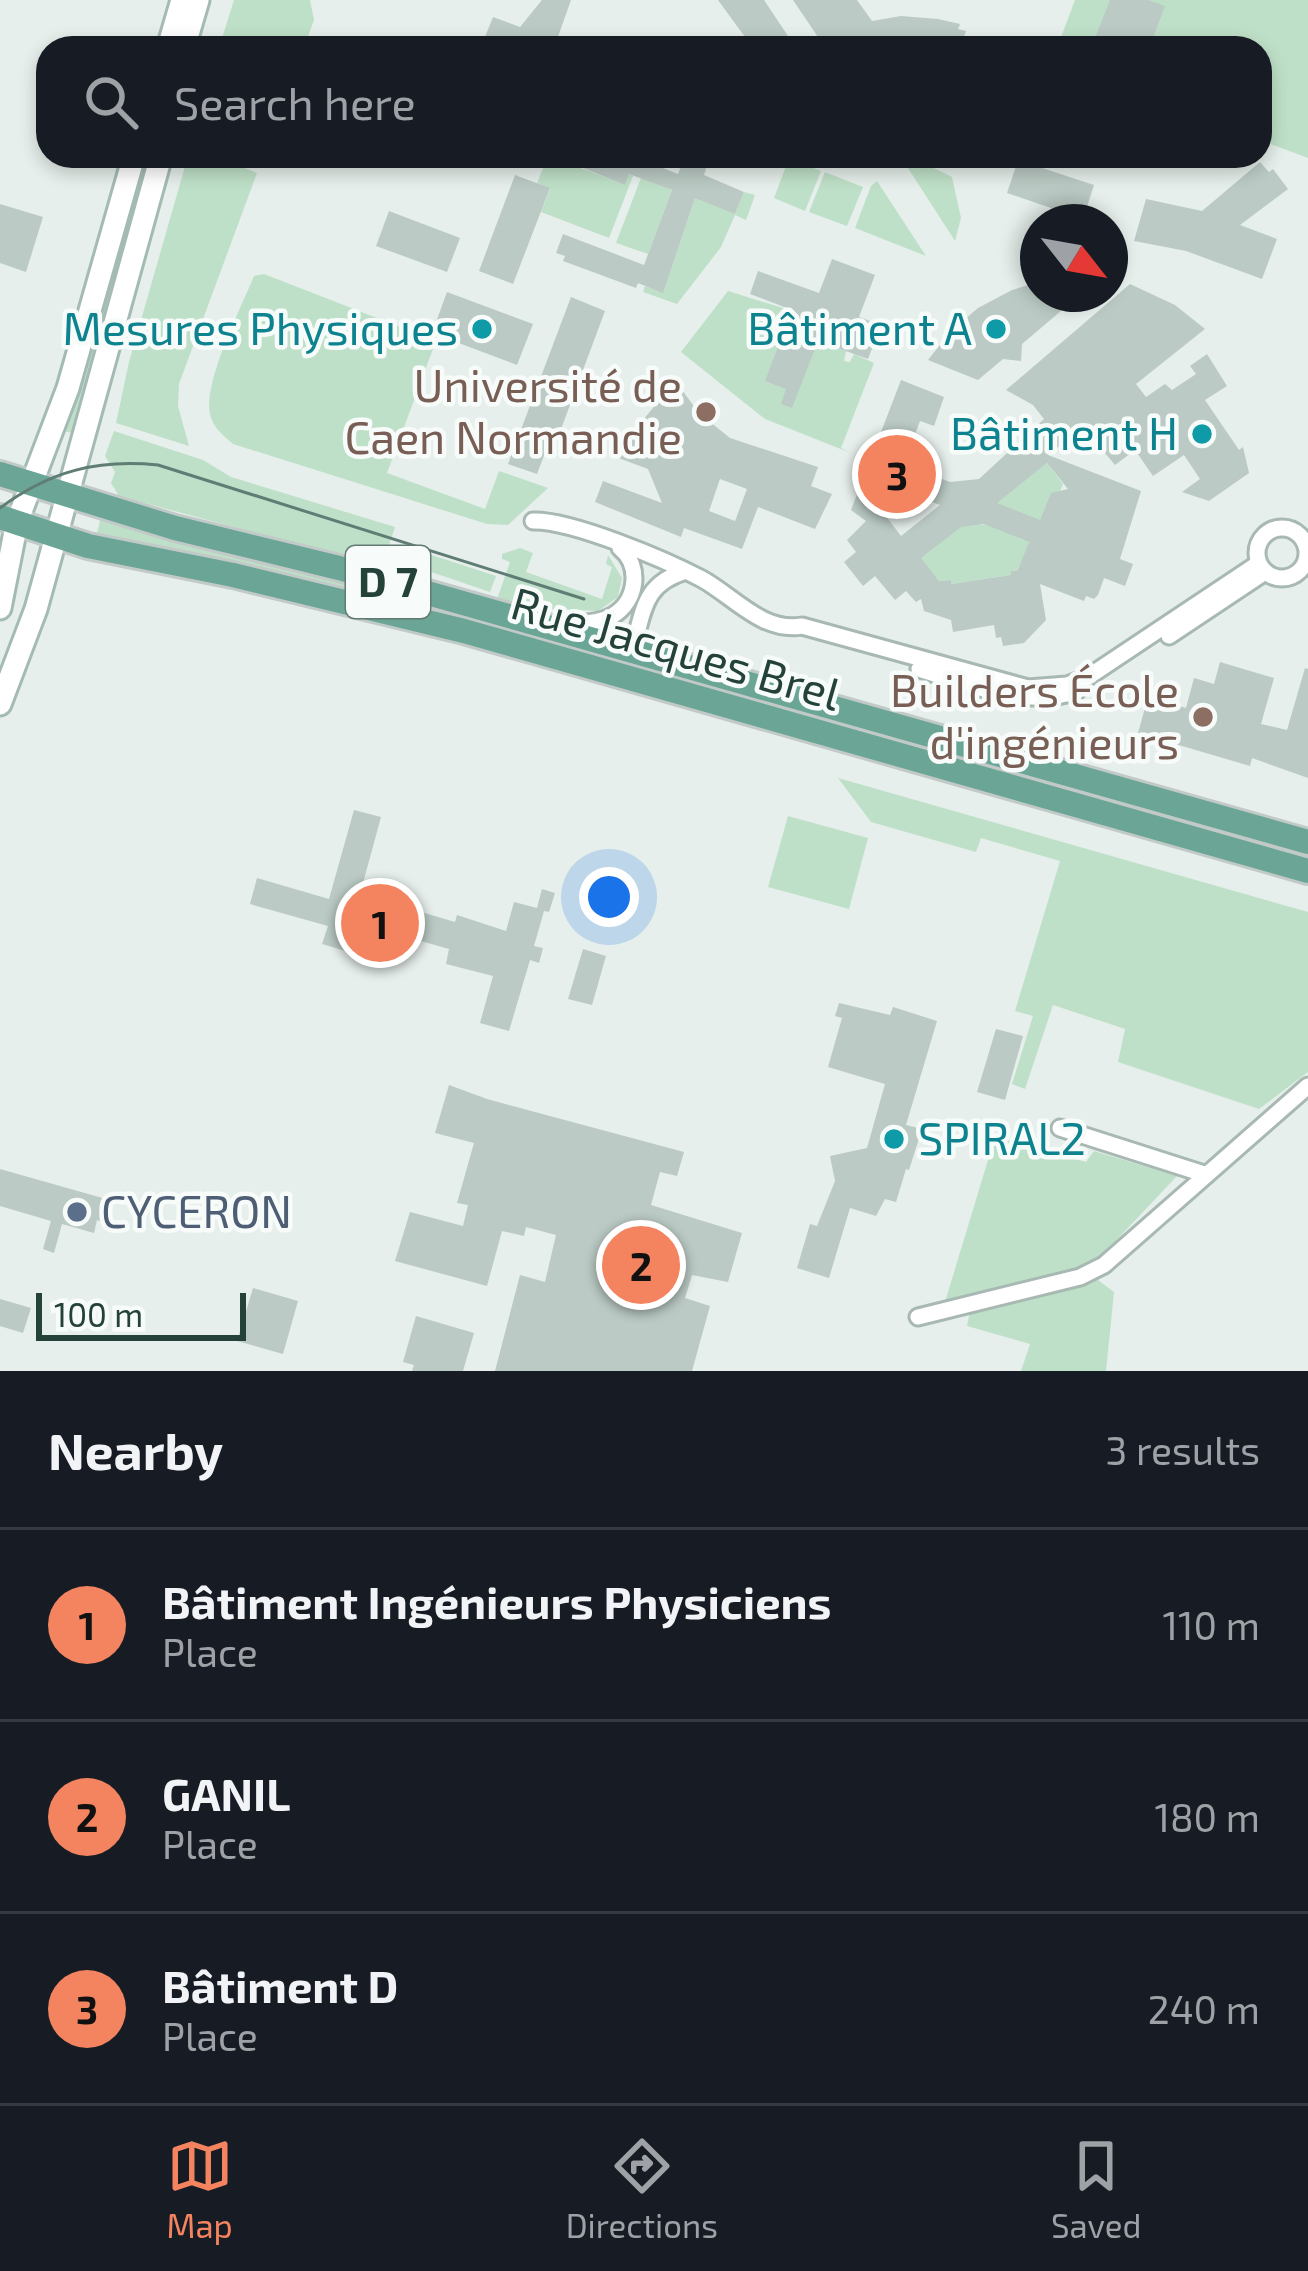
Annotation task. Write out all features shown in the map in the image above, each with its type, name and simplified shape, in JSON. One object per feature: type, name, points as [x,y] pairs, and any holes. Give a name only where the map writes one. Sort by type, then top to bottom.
[{"type":"main road","points":[[172,36],[182,0]]},
{"type":"main road","points":[[188,36],[198,0]]},
{"type":"main road","points":[[0,608],[9,519],[30,483],[65,397],[131,168]]},
{"type":"main road","points":[[0,704],[22,652],[158,168]]},
{"type":"main road","name":"D 7","points":[[0,474],[30,483]]},
{"type":"main road","name":"Rue Jacques Brel","points":[[30,483],[182,530],[339,568],[1308,842]]},
{"type":"main road","name":"Rue Jacques Brel","points":[[9,519],[88,546],[233,575],[464,631],[1308,871]]},
{"type":"main road","points":[[572,664],[632,651]]},
{"type":"street","points":[[533,521],[561,523],[686,571],[752,613],[1028,688],[1067,685],[1088,677],[1262,567]]},
{"type":"street","points":[[1291,530],[1306,554],[1286,578],[1262,567],[1257,548],[1270,531],[1291,530]]},
{"type":"street","points":[[524,620],[592,623],[620,610],[634,574],[630,557],[615,544]]},
{"type":"street","points":[[632,651],[655,587],[686,571]]},
{"type":"street","points":[[917,1317],[1104,1265],[1308,1086]]},
{"type":"street","points":[[1060,1128],[1204,1174]]},
{"type":"green space","points":[[234,0],[310,0],[314,20],[308,36],[223,36]]},
{"type":"green space","points":[[1075,0],[1308,0],[1308,158],[1272,144],[1272,36],[1062,36]]},
{"type":"green space","points":[[138,168],[152,168],[76,434],[64,431]]},
{"type":"green space","points":[[185,168],[244,168],[257,173],[179,384],[178,406],[189,446],[116,423]]},
{"type":"green space","points":[[543,168],[581,168],[624,184],[629,174],[633,176],[609,238],[541,212],[550,189],[537,183]]},
{"type":"green space","points":[[785,168],[821,171],[805,211],[774,198]]},
{"type":"green space","points":[[908,168],[934,168],[952,177],[961,218],[955,241]]},
{"type":"green space","points":[[825,172],[863,187],[847,226],[809,212]]},
{"type":"green space","points":[[641,178],[672,190],[648,254],[616,243]]},
{"type":"green space","points":[[877,181],[926,256],[855,228]]},
{"type":"green space","points":[[744,192],[755,195],[746,220],[735,215],[721,247],[677,304],[643,292],[645,286],[663,292],[696,195],[735,214]]},
{"type":"green space","points":[[264,274],[436,341],[387,473],[485,509],[499,471],[548,488],[508,525],[487,524],[233,444],[211,419],[212,383],[254,276]]},
{"type":"green space","points":[[728,291],[799,313],[818,341],[846,351],[844,361],[850,362],[854,354],[874,363],[841,448],[851,453],[765,419],[681,352]]},
{"type":"green space","points":[[114,431],[203,460],[231,477],[395,527],[382,567],[119,496],[111,483],[115,472],[105,456]]},
{"type":"green space","points":[[1047,463],[1063,484],[1051,494],[1036,531],[1032,517],[992,504]]},
{"type":"green space","points":[[101,517],[459,613],[358,597],[95,541]]},
{"type":"green space","points":[[991,524],[1023,540],[1031,535],[1021,569],[1011,575],[951,584],[950,580],[939,581],[911,552],[925,555],[959,526]]},
{"type":"green space","points":[[401,545],[496,576],[490,592],[396,560]]},
{"type":"green space","points":[[520,548],[533,553],[526,572],[602,599],[612,567],[606,564],[608,555],[622,578],[618,597],[598,611],[496,602],[510,562],[502,554]]},
{"type":"green space","points":[[838,778],[1308,912],[1308,1072],[1259,1109],[1118,1062],[1125,1029],[1053,1005],[1025,1089],[1012,1084],[1033,1016],[1015,1011],[1060,861],[981,838],[976,852],[871,822]]},
{"type":"green space","points":[[788,816],[868,838],[849,909],[768,887]]},
{"type":"green space","points":[[995,1137],[1086,1162],[1094,1151],[1177,1176],[1090,1268],[945,1302]]},
{"type":"green space","points":[[1098,1280],[1114,1292],[1106,1371],[1021,1371],[1030,1344],[967,1326],[970,1311]]},
{"type":"building","points":[[542,0],[571,0],[558,36],[485,36],[493,17],[520,27]]},
{"type":"building","points":[[718,0],[764,0],[788,36],[744,36]]},
{"type":"building","points":[[793,0],[857,0],[872,21],[901,16],[938,19],[960,24],[958,29],[966,31],[964,36],[817,36]]},
{"type":"building","points":[[1110,0],[1148,0],[1165,6],[1154,36],[1096,36]]},
{"type":"building","points":[[583,168],[663,168],[678,174],[680,168],[706,168],[704,175],[744,192],[735,214],[695,198],[663,293],[563,261],[565,256],[556,253],[563,234],[644,265],[672,190],[629,174],[625,185]]},
{"type":"building","points":[[1015,168],[1042,168],[1094,185],[1088,204],[1039,204],[1007,193]]},
{"type":"building","points":[[1253,168],[1273,169],[1288,189],[1240,225],[1277,239],[1262,279],[1186,251],[1134,241],[1146,199],[1202,211]]},
{"type":"building","name":"Mesures Physiques","points":[[515,175],[550,188],[513,284],[479,271]]},
{"type":"building","points":[[0,204],[43,217],[26,272],[0,263]]},
{"type":"building","name":"Mesures Physiques","points":[[389,211],[460,238],[447,272],[376,246]]},
{"type":"building","points":[[832,259],[875,275],[859,317],[881,325],[868,359],[818,341],[792,408],[781,404],[786,389],[765,381],[792,310],[750,294],[758,271],[819,293]]},
{"type":"building","points":[[1130,284],[1175,305],[1205,329],[1136,384],[1146,397],[1165,384],[1172,390],[1196,374],[1190,366],[1207,354],[1227,386],[1205,400],[1239,450],[1243,447],[1249,473],[1209,501],[1182,492],[1200,479],[1184,455],[1153,476],[1135,450],[1115,465],[1083,427],[1048,455],[1141,491],[1120,559],[1133,564],[1125,586],[1104,578],[1094,599],[1086,596],[1084,601],[1040,584],[1046,620],[1024,643],[1003,646],[994,625],[953,632],[951,620],[924,611],[921,599],[916,602],[906,591],[895,600],[875,576],[863,586],[844,562],[856,552],[847,540],[866,521],[851,510],[901,380],[944,397],[934,426],[920,421],[904,464],[950,482],[979,479],[1044,419],[1033,405],[1006,390],[1097,312],[1128,312]],"holes":[[[1047,463],[1068,489],[1051,493],[1040,520],[997,503]],[[899,490],[940,505],[901,536],[885,515]],[[984,524],[1029,542],[1018,570],[951,584],[951,580],[939,581],[921,558],[961,527]]]},
{"type":"building","name":"Bâtiment A","points":[[1020,288],[1020,312],[1060,312],[1022,344],[1021,361],[1003,359],[978,380],[928,360],[978,308]]},
{"type":"building","name":"Mesures Physiques","points":[[447,292],[533,324],[517,365],[432,333]]},
{"type":"building","points":[[571,297],[605,311],[551,456],[545,453],[537,474],[508,464]]},
{"type":"building","points":[[672,385],[679,386],[699,413],[730,438],[818,467],[811,486],[832,494],[815,529],[758,507],[742,549],[684,528],[681,537],[595,502],[603,481],[662,503],[648,469],[613,456]],"holes":[[[720,479],[747,489],[735,521],[709,511]]]},
{"type":"building","name":"Builders École d'ingénieurs","points":[[1220,662],[1274,678],[1261,724],[1287,730],[1308,669],[1308,778],[1252,758],[1250,766],[1138,733],[1148,697],[1186,708],[1194,678],[1214,684]]},
{"type":"building","points":[[354,810],[381,817],[360,894],[455,922],[457,915],[506,931],[514,902],[537,908],[542,889],[555,893],[534,946],[543,948],[539,963],[530,960],[509,1031],[480,1023],[493,976],[446,964],[449,949],[368,926],[359,955],[322,944],[328,926],[250,904],[257,878],[329,899]]},
{"type":"building","points":[[583,949],[606,956],[592,1005],[568,999]]},
{"type":"building","name":"SPIRAL2","points":[[839,1003],[890,1015],[893,1007],[937,1021],[906,1125],[922,1129],[896,1202],[885,1199],[876,1216],[850,1208],[829,1278],[797,1268],[810,1224],[817,1226],[835,1181],[830,1156],[867,1148],[885,1084],[828,1067],[842,1018],[835,1016]]},
{"type":"building","points":[[996,1029],[1023,1036],[1005,1100],[977,1092]]},
{"type":"building","points":[[449,1085],[684,1152],[677,1176],[660,1172],[651,1205],[742,1233],[728,1282],[692,1275],[685,1298],[710,1306],[692,1371],[495,1371],[520,1275],[545,1282],[556,1235],[526,1227],[524,1236],[502,1231],[487,1286],[395,1261],[410,1212],[463,1226],[468,1205],[457,1203],[474,1143],[435,1133]]},
{"type":"building","name":"CYCERON","points":[[0,1169],[113,1201],[107,1223],[97,1220],[94,1233],[62,1224],[54,1253],[43,1249],[51,1221],[0,1206]]},
{"type":"building","points":[[253,1288],[298,1301],[283,1354],[237,1341]]},
{"type":"building","name":"CYCERON","points":[[0,1299],[31,1308],[23,1333],[0,1326]]},
{"type":"building","points":[[416,1316],[474,1333],[463,1371],[412,1371],[414,1365],[403,1362]]},
{"type":"tram line","points":[[0,508],[37,485],[75,470],[158,465],[584,599]]},
{"type":"place","name":"Mesures Physiques","points":[[482,329]]},
{"type":"place","name":"Bâtiment A","points":[[996,329]]},
{"type":"place","name":"Université de Caen Normandie","points":[[706,412]]},
{"type":"place","name":"Bâtiment H","points":[[1202,434]]},
{"type":"place","name":"Bâtiment D","points":[[897,474]]},
{"type":"place","name":"Builders École d'ingénieurs","points":[[1203,717]]},
{"type":"place","name":"Bâtiment Ingénieurs Physiciens","points":[[380,923]]},
{"type":"place","name":"SPIRAL2","points":[[894,1139]]},
{"type":"place","name":"CYCERON","points":[[77,1212]]},
{"type":"place","name":"GANIL","points":[[641,1265]]}]
